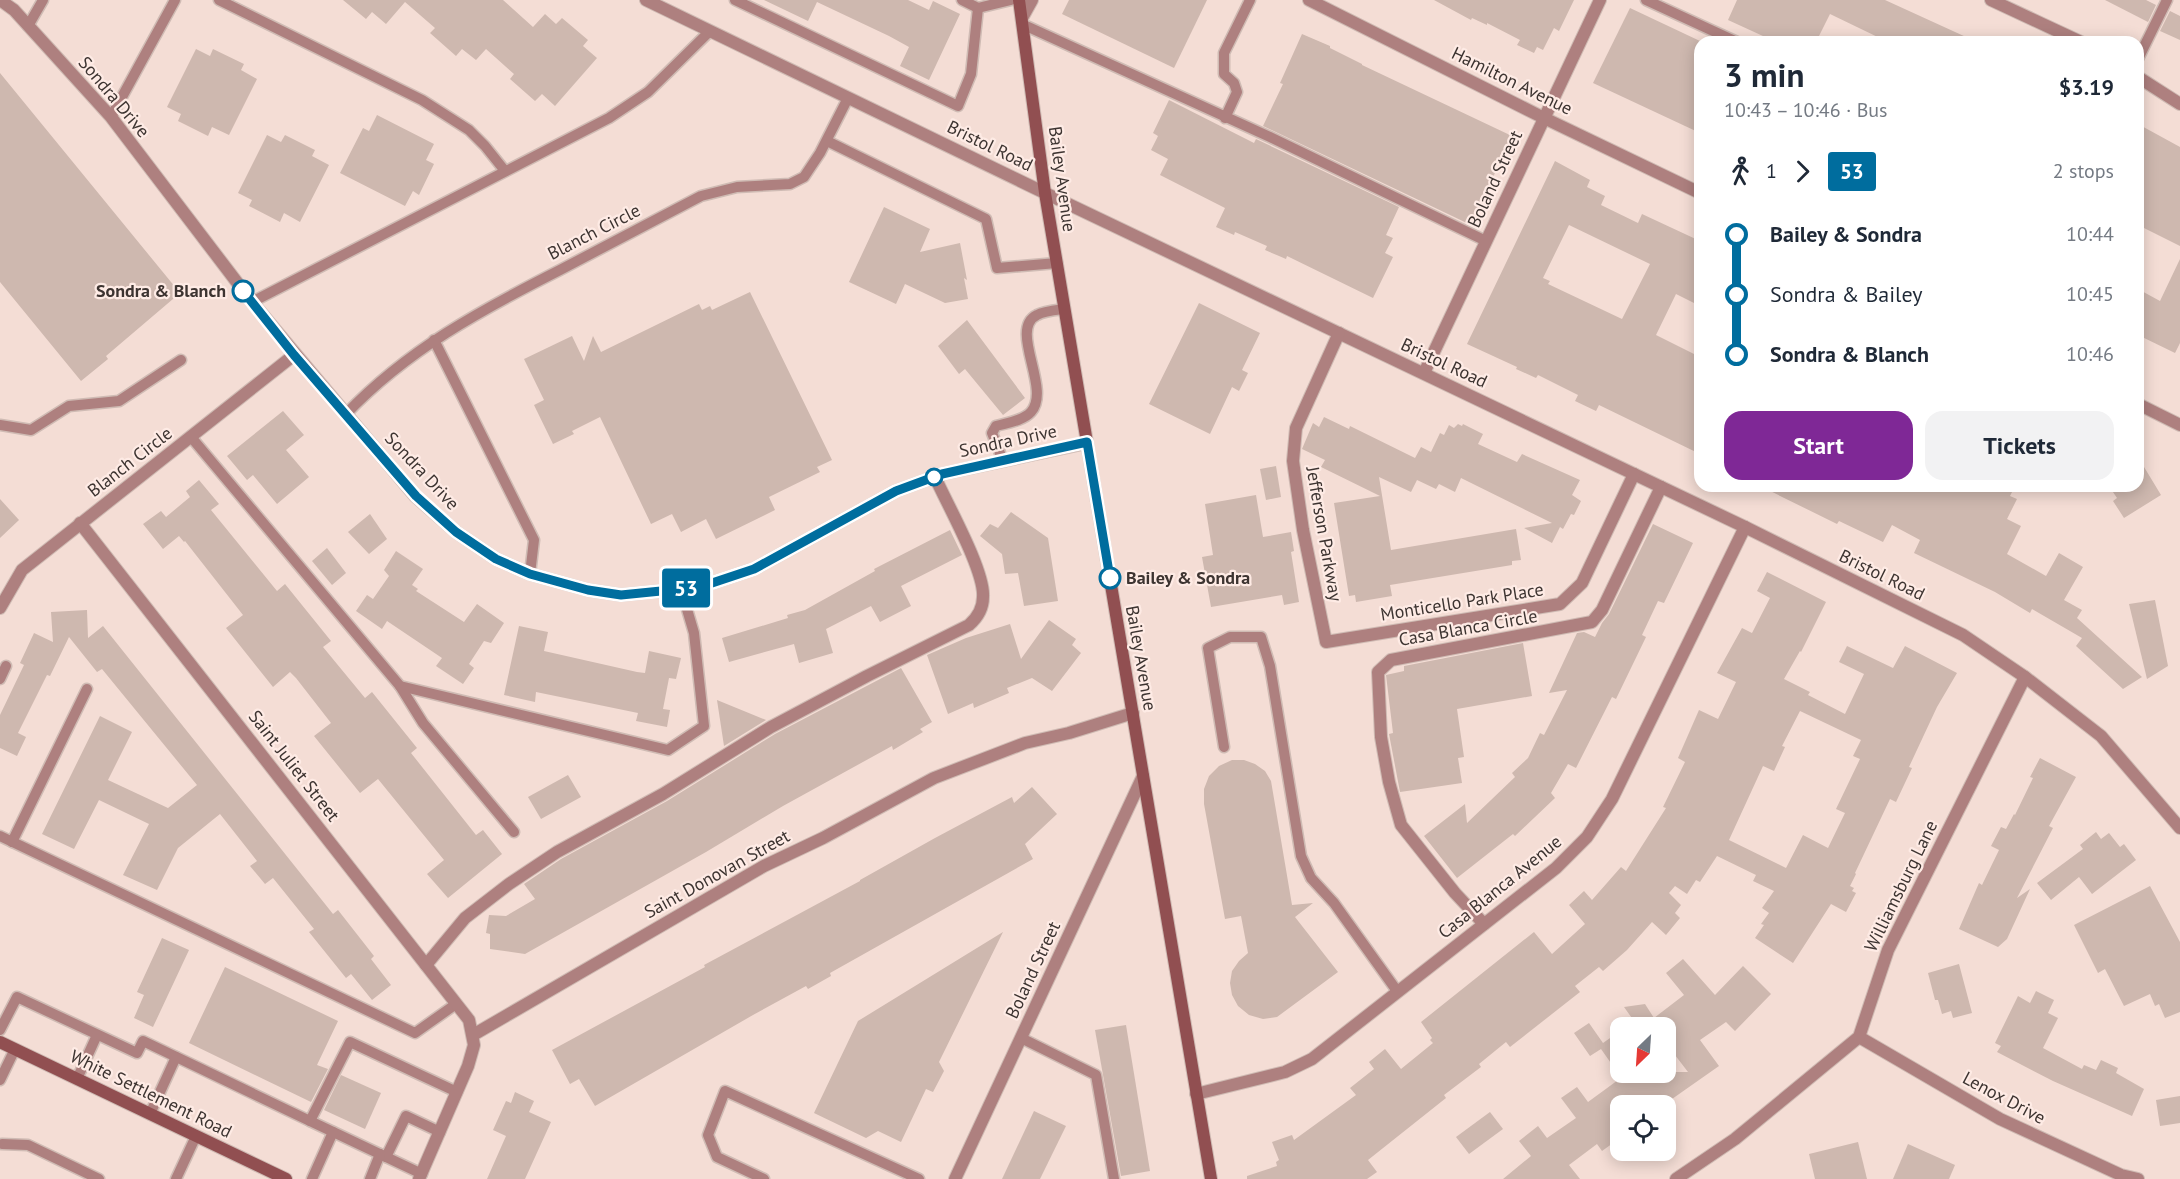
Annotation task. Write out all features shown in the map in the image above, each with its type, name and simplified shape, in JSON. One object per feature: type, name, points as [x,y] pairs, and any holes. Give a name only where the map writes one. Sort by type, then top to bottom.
[{"type":"street","name":"Sondra Drive","points":[[0,0],[14,10],[111,117],[294,355],[416,496],[456,532],[496,559],[530,574],[588,590],[621,595],[681,589],[712,583],[754,569],[896,491],[935,477],[1087,442]]},
{"type":"street","name":"Bristol Road","points":[[646,0],[1745,527],[1963,635],[2025,677],[2101,736],[2180,828]]},
{"type":"street","name":"Bailey Avenue","points":[[1019,0],[1045,193],[1211,1179]]},
{"type":"street","points":[[1023,21],[1032,0]]},
{"type":"street","name":"Hamilton Avenue","points":[[1309,0],[1694,190]]},
{"type":"street","name":"Boland Street","points":[[1424,374],[1600,0]]},
{"type":"street","points":[[1991,0],[2068,36]]},
{"type":"street","points":[[2144,82],[2180,104]]},
{"type":"street","name":"Jefferson Parkway","points":[[1326,642],[1303,530],[1293,461],[1296,428],[1340,333]]},
{"type":"street","name":"Blanch Circle","points":[[0,608],[22,570],[294,355]]},
{"type":"street","points":[[2144,407],[2180,425]]},
{"type":"street","name":"Monticello Park Place","points":[[1326,642],[1560,604],[1582,583],[1634,474]]},
{"type":"street","points":[[426,965],[465,918],[509,884],[557,852],[663,794],[771,727],[969,625],[978,618],[983,597],[980,573],[935,477]]},
{"type":"street","name":"Casa Blanca Circle","points":[[1484,924],[1455,893],[1401,825],[1389,782],[1381,737],[1378,672],[1391,660],[1592,622],[1602,609],[1661,487]]},
{"type":"street","name":"Saint Juliet Street","points":[[80,523],[456,1004],[468,1020],[473,1035]]},
{"type":"street","name":"Casa Blanca Avenue","points":[[1196,1094],[1285,1072],[1312,1059],[1556,868],[1587,837],[1612,799],[1745,527]]},
{"type":"street","name":"Williamsburg Lane","points":[[1859,1037],[1888,951],[2025,677]]},
{"type":"street","name":"Saint Donovan Street","points":[[473,1035],[764,866],[823,838],[934,778],[1025,742],[1069,733],[1132,713]]},
{"type":"street","name":"Boland Street","points":[[955,1179],[1143,776]]},
{"type":"street","points":[[420,1177],[457,1092],[474,1045],[473,1035]]},
{"type":"street","points":[[1676,1179],[1735,1140],[1859,1037]]},
{"type":"street","name":"Lenox Drive","points":[[1859,1037],[2000,1119],[2121,1175],[2138,1179]]},
{"type":"street","name":"White Settlement Road","points":[[0,1042],[286,1179]]},
{"type":"lane","points":[[28,26],[44,0]]},
{"type":"lane","points":[[111,117],[175,0]]},
{"type":"lane","points":[[219,0],[422,100],[469,130],[505,171]]},
{"type":"lane","points":[[735,0],[958,106],[971,74],[978,8]]},
{"type":"lane","points":[[962,0],[978,8],[1011,0]]},
{"type":"lane","points":[[1225,118],[1237,92],[1234,83],[1224,74],[1224,52],[1250,0]]},
{"type":"lane","points":[[1646,0],[1724,36]]},
{"type":"lane","points":[[2144,47],[2167,0]]},
{"type":"lane","points":[[1023,21],[1225,118],[1270,136],[1486,241]]},
{"type":"lane","points":[[252,302],[609,118],[648,92],[710,31]]},
{"type":"lane","name":"Blanch Circle","points":[[346,414],[372,387],[434,340],[482,309],[701,196],[737,187],[790,184],[804,177],[827,141],[848,98]]},
{"type":"lane","points":[[827,141],[986,219],[997,268],[1057,262]]},
{"type":"lane","points":[[1003,461],[992,433],[996,426],[1022,418],[1031,412],[1036,400],[1036,384],[1026,333],[1029,323],[1036,315],[1064,309]]},
{"type":"lane","points":[[434,340],[534,540],[530,574]]},
{"type":"lane","points":[[0,424],[31,430],[69,406],[119,401],[181,360]]},
{"type":"lane","points":[[191,437],[399,686],[423,723],[514,832]]},
{"type":"lane","points":[[399,686],[668,750],[704,726],[694,633],[681,589]]},
{"type":"lane","points":[[1224,747],[1208,648],[1230,637],[1261,637],[1270,666],[1302,856],[1311,879],[1334,903],[1397,991]]},
{"type":"lane","points":[[0,679],[6,666]]},
{"type":"lane","points":[[12,842],[87,689]]},
{"type":"lane","points":[[0,836],[415,1034],[456,1004]]},
{"type":"lane","points":[[0,1030],[17,997],[137,1053],[143,1041],[383,1156],[420,1177]]},
{"type":"lane","points":[[77,1079],[98,1035]]},
{"type":"lane","points":[[1021,1038],[1096,1075],[1114,1179]]},
{"type":"lane","points":[[310,1121],[350,1042],[457,1092]]},
{"type":"lane","points":[[0,1080],[15,1049]]},
{"type":"lane","points":[[150,1114],[176,1056]]},
{"type":"lane","points":[[764,1179],[717,1157],[708,1135],[725,1091],[919,1179]]},
{"type":"lane","points":[[369,1179],[406,1116],[440,1132]]},
{"type":"lane","points":[[312,1179],[333,1132]]},
{"type":"lane","points":[[176,1179],[196,1136]]},
{"type":"lane","points":[[1,1145],[28,1145],[99,1179]]},
{"type":"building","points":[[343,0],[503,0],[533,27],[545,14],[556,24],[562,18],[588,40],[583,46],[597,58],[555,106],[542,94],[535,101],[510,79],[514,74],[486,49],[476,60],[462,49],[456,56],[430,33],[435,28],[405,2],[386,24],[372,12],[366,19]]},
{"type":"building","points":[[764,0],[908,0],[929,10],[933,1],[960,14],[929,80],[900,66],[909,47],[889,36],[817,2],[808,21]]},
{"type":"building","points":[[1069,0],[1207,0],[1174,68],[1062,14]]},
{"type":"building","points":[[1434,0],[1574,0],[1559,31],[1554,28],[1543,50],[1537,47],[1534,53],[1517,45],[1520,40],[1487,23],[1487,25],[1472,18],[1471,20]]},
{"type":"building","points":[[1737,0],[1885,0],[1964,36],[1876,36],[1830,14],[1819,36],[1763,36],[1728,20]]},
{"type":"building","points":[[2105,0],[2146,0],[2156,5],[2148,22]]},
{"type":"building","points":[[1630,8],[1694,38],[1694,130],[1593,83]]},
{"type":"building","points":[[2170,11],[2180,16],[2180,40],[2160,31]]},
{"type":"building","points":[[1302,34],[1512,136],[1471,225],[1263,126],[1283,84],[1280,83]]},
{"type":"building","points":[[196,49],[210,56],[213,49],[244,64],[241,70],[257,79],[229,135],[212,127],[208,136],[178,121],[181,114],[167,107]]},
{"type":"building","points":[[0,73],[180,293],[106,356],[108,359],[81,381],[0,282]]},
{"type":"building","points":[[1169,100],[1254,143],[1256,139],[1399,207],[1386,235],[1393,238],[1385,253],[1393,257],[1373,298],[1287,256],[1286,259],[1265,250],[1267,246],[1235,232],[1234,235],[1216,227],[1225,208],[1160,175],[1168,159],[1151,150],[1158,136],[1153,133]]},
{"type":"building","points":[[377,115],[434,144],[426,160],[434,164],[419,195],[413,191],[405,206],[340,173],[363,128],[369,131]]},
{"type":"building","points":[[2144,127],[2180,147],[2180,246],[2144,228]]},
{"type":"building","points":[[267,135],[281,142],[285,135],[315,150],[312,156],[329,165],[300,222],[284,213],[280,222],[249,206],[252,200],[238,193]]},
{"type":"building","points":[[1555,161],[1590,180],[1587,187],[1605,196],[1601,205],[1638,223],[1642,214],[1694,238],[1694,303],[1676,294],[1656,335],[1694,354],[1694,451],[1599,405],[1596,411],[1575,401],[1578,395],[1538,375],[1536,378],[1516,369],[1517,367],[1467,344]],"holes":[[[1569,225],[1650,264],[1622,319],[1548,284],[1550,281],[1543,278]]]},
{"type":"building","points":[[884,207],[930,229],[920,252],[960,243],[968,299],[945,303],[905,284],[896,304],[849,282]]},
{"type":"building","points":[[2180,259],[2180,343],[2175,353],[2144,338],[2144,292],[2160,301]]},
{"type":"building","points":[[750,292],[832,460],[817,467],[820,472],[769,497],[775,510],[716,539],[706,519],[681,532],[672,514],[651,524],[600,417],[572,431],[574,434],[553,444],[534,405],[544,400],[524,359],[572,336],[584,361],[593,336],[601,352],[699,304],[702,310],[710,306],[712,310]]},
{"type":"building","points":[[1199,303],[1260,333],[1242,370],[1248,373],[1239,391],[1232,387],[1210,434],[1149,404]]},
{"type":"building","points":[[967,320],[1025,398],[1003,415],[965,369],[959,374],[938,346]]},
{"type":"building","points":[[283,411],[304,435],[286,450],[309,477],[277,504],[253,475],[247,480],[227,456]]},
{"type":"building","points":[[1324,417],[1349,429],[1350,426],[1415,458],[1421,447],[1431,452],[1440,433],[1444,435],[1449,425],[1454,428],[1458,424],[1462,426],[1463,424],[1483,434],[1478,444],[1517,462],[1522,454],[1580,480],[1572,495],[1581,501],[1563,529],[1560,527],[1552,543],[1524,528],[1552,523],[1461,478],[1455,492],[1439,484],[1436,489],[1417,480],[1411,492],[1379,477],[1391,550],[1516,529],[1521,560],[1512,561],[1512,565],[1390,585],[1392,596],[1356,602],[1355,595],[1349,596],[1334,503],[1380,496],[1321,467],[1325,460],[1302,449],[1313,423],[1319,427]]},
{"type":"building","points":[[1276,466],[1281,497],[1266,500],[1260,469]]},
{"type":"building","points":[[2144,467],[2161,495],[2124,518],[2113,501],[2117,498],[2113,492],[2144,492]]},
{"type":"building","points":[[199,480],[219,504],[211,510],[277,591],[285,584],[331,641],[323,647],[365,698],[372,692],[417,748],[411,753],[476,835],[483,830],[502,854],[448,898],[427,874],[444,860],[378,779],[360,793],[314,736],[331,723],[296,678],[290,672],[273,687],[226,628],[243,615],[185,541],[179,536],[163,549],[143,524],[161,511],[166,517],[190,497],[186,491]]},
{"type":"building","points":[[1772,492],[2012,492],[2010,496],[2017,499],[2007,519],[2021,526],[2007,554],[2046,576],[2059,553],[2083,567],[2064,600],[2082,610],[2077,618],[2142,677],[2123,689],[2076,646],[2082,638],[2032,609],[2030,613],[1995,592],[1914,553],[1920,540],[1892,525],[1883,542],[1839,521],[1837,524]]},
{"type":"building","points":[[1256,495],[1263,537],[1291,532],[1294,551],[1291,552],[1299,602],[1284,605],[1282,595],[1211,607],[1202,557],[1213,555],[1205,504]]},
{"type":"building","points":[[0,499],[19,520],[0,538]]},
{"type":"building","points":[[1011,512],[1048,538],[1058,601],[1024,606],[1018,573],[1005,574],[1002,554],[980,536],[990,524],[998,528]]},
{"type":"building","points":[[370,514],[387,539],[369,554],[348,532]]},
{"type":"building","points":[[1653,524],[1693,543],[1664,603],[1658,601],[1642,635],[1646,637],[1616,699],[1612,697],[1576,768],[1568,764],[1551,793],[1555,798],[1515,836],[1513,834],[1457,878],[1424,836],[1465,804],[1467,823],[1515,777],[1512,773],[1528,758],[1540,733],[1544,735],[1567,690],[1549,693],[1577,633],[1584,632],[1595,637],[1609,614]]},
{"type":"building","points":[[950,530],[962,555],[901,586],[911,606],[880,622],[871,606],[826,629],[833,653],[799,663],[794,644],[729,662],[722,638],[788,618],[787,615],[805,610],[875,571],[874,569]]},
{"type":"building","points":[[327,548],[346,573],[332,585],[312,561]]},
{"type":"building","points":[[396,551],[423,569],[412,585],[418,589],[416,591],[464,622],[477,604],[504,623],[491,643],[484,641],[469,664],[474,668],[463,684],[436,666],[442,658],[387,621],[382,629],[356,611],[367,595],[373,599],[389,576],[384,570]]},
{"type":"building","points":[[1767,572],[1826,602],[1801,652],[1784,679],[1810,692],[1808,695],[1845,714],[1864,674],[1839,662],[1847,646],[1893,668],[1905,646],[1957,673],[1937,707],[1909,767],[1912,768],[1896,802],[1890,799],[1855,873],[1850,886],[1856,893],[1846,912],[1831,904],[1793,963],[1755,938],[1769,913],[1762,908],[1774,891],[1753,881],[1756,875],[1717,856],[1700,882],[1696,880],[1687,894],[1675,886],[1669,893],[1681,905],[1675,913],[1680,918],[1666,935],[1652,922],[1627,950],[1603,971],[1599,967],[1575,986],[1580,992],[1510,1047],[1506,1042],[1479,1064],[1481,1067],[1444,1095],[1446,1098],[1368,1160],[1377,1172],[1367,1179],[1247,1179],[1247,1176],[1277,1166],[1276,1162],[1279,1160],[1272,1142],[1292,1135],[1294,1140],[1356,1095],[1350,1088],[1374,1069],[1369,1062],[1385,1049],[1401,1069],[1433,1043],[1421,1022],[1534,932],[1552,954],[1585,924],[1569,905],[1584,891],[1592,900],[1621,867],[1626,871],[1666,808],[1663,807],[1685,762],[1678,758],[1699,710],[1718,719],[1736,682],[1717,673],[1742,628],[1752,633],[1770,598],[1757,591]],"holes":[[[1800,711],[1861,740],[1853,756],[1860,759],[1836,809],[1845,813],[1828,848],[1803,835],[1786,868],[1729,840],[1763,766],[1774,771],[1785,747],[1782,746]]]},
{"type":"building","points":[[2155,600],[2168,666],[2147,679],[2129,604]]},
{"type":"building","points":[[87,610],[88,638],[103,626],[333,914],[338,910],[374,956],[371,959],[391,985],[372,1000],[351,974],[346,978],[309,932],[314,929],[273,878],[265,884],[250,866],[257,861],[220,814],[178,848],[157,890],[123,875],[149,824],[99,800],[74,849],[42,834],[100,716],[132,732],[108,780],[168,808],[197,785],[102,669],[97,672],[69,637],[18,733],[26,737],[17,756],[0,748],[0,715],[24,665],[20,663],[34,633],[53,642],[51,612]]},
{"type":"building","points":[[1049,620],[1076,639],[1072,645],[1081,653],[1052,691],[1032,678],[1007,688],[1009,693],[974,708],[973,703],[948,714],[927,655],[966,638],[1010,624],[1021,659]]},
{"type":"building","points":[[519,626],[548,632],[544,651],[637,672],[645,673],[649,651],[681,658],[676,679],[669,678],[663,709],[670,710],[667,727],[636,721],[638,713],[536,692],[535,702],[504,695]]},
{"type":"building","points":[[1523,643],[1532,696],[1457,709],[1464,757],[1458,758],[1462,783],[1400,792],[1389,734],[1393,733],[1386,675],[1404,671],[1404,666]]},
{"type":"building","points":[[901,668],[932,722],[920,729],[923,732],[893,750],[892,746],[783,806],[525,954],[490,949],[490,934],[486,933],[489,915],[506,916],[535,899],[524,884],[561,859],[667,801],[775,734]]},
{"type":"building","points":[[717,700],[766,720],[724,746]]},
{"type":"building","points":[[2040,758],[2076,777],[2049,826],[2053,828],[2017,898],[2030,889],[2007,939],[1998,947],[1959,929],[1979,883],[1982,885],[1999,850],[1991,846],[2001,827],[2006,829],[2015,815]]},
{"type":"building","points":[[1232,760],[1244,760],[1255,764],[1265,771],[1271,781],[1292,905],[1313,903],[1295,917],[1338,972],[1277,1017],[1263,1019],[1249,1015],[1238,1006],[1232,995],[1230,983],[1232,971],[1248,953],[1241,916],[1225,919],[1204,804],[1204,789],[1209,776],[1219,766]]},
{"type":"building","points":[[568,775],[581,797],[541,819],[528,797]]},
{"type":"building","points":[[1032,787],[1057,814],[1025,844],[1033,859],[830,973],[831,976],[808,989],[806,986],[753,1015],[595,1106],[579,1079],[570,1084],[552,1050],[935,838],[1012,797],[1014,803]]},
{"type":"building","points":[[2096,832],[2101,839],[2109,833],[2120,847],[2124,844],[2136,860],[2092,894],[2079,877],[2051,900],[2037,883],[2083,849],[2080,845]]},
{"type":"building","points":[[2150,886],[2180,942],[2180,1012],[2165,1018],[2159,1004],[2155,1006],[2150,994],[2124,1006],[2105,969],[2098,973],[2074,925]]},
{"type":"building","points":[[1003,932],[939,1062],[944,1071],[933,1092],[926,1089],[901,1142],[878,1131],[866,1138],[814,1113],[858,1021]]},
{"type":"building","points":[[162,938],[189,950],[153,1027],[134,1018],[144,995],[137,992]]},
{"type":"building","points":[[1683,959],[1715,995],[1743,966],[1771,994],[1735,1031],[1726,1022],[1700,1040],[1719,1066],[1676,1096],[1610,1095],[1610,1145],[1602,1151],[1597,1144],[1569,1165],[1580,1179],[1503,1179],[1531,1156],[1519,1141],[1538,1126],[1547,1138],[1576,1118],[1561,1098],[1577,1087],[1588,1102],[1614,1083],[1676,1083],[1676,1072],[1688,1072],[1676,1056],[1676,1017],[1655,1017],[1684,995],[1666,973]]},
{"type":"building","points":[[1959,964],[1972,1013],[1953,1018],[1951,1011],[1942,1014],[1938,1000],[1935,1000],[1928,973]]},
{"type":"building","points":[[225,967],[338,1021],[317,1065],[328,1069],[311,1102],[189,1043]]},
{"type":"building","points":[[2036,991],[2054,1000],[2048,1013],[2058,1018],[2043,1048],[2082,1069],[2084,1065],[2096,1070],[2101,1060],[2118,1068],[2116,1073],[2144,1089],[2132,1116],[2053,1081],[1997,1052],[2001,1046],[1995,1043],[2018,996],[2030,1003]]},
{"type":"building","points":[[1645,1004],[1653,1017],[1631,1017],[1624,1007]]},
{"type":"building","points":[[1589,1023],[1603,1043],[1610,1038],[1610,1062],[1601,1049],[1590,1056],[1574,1033]]},
{"type":"building","points":[[1126,1025],[1150,1171],[1121,1176],[1095,1030]]},
{"type":"building","points":[[341,1075],[381,1093],[365,1129],[324,1110]]},
{"type":"building","points":[[515,1092],[534,1101],[529,1112],[551,1122],[525,1179],[487,1179],[506,1136],[493,1130],[506,1101],[511,1103]]},
{"type":"building","points":[[2180,1096],[2180,1123],[2160,1126],[2156,1100]]},
{"type":"building","points":[[1034,1111],[1066,1126],[1040,1179],[1002,1179]]},
{"type":"building","points":[[1490,1112],[1503,1129],[1469,1154],[1456,1137]]},
{"type":"building","points":[[1858,1142],[1867,1179],[1815,1179],[1809,1154]]},
{"type":"building","points":[[1908,1144],[1955,1165],[1949,1179],[1893,1179]]},
{"type":"bus line","name":"53","points":[[243,291],[294,355],[416,496],[456,532],[496,559],[530,574],[588,590],[621,595],[681,589],[712,583],[754,569],[896,491],[942,474],[1087,442],[1110,578]]},
{"type":"place","name":"Sondra & Blanch","points":[[243,291]]},
{"type":"place","name":"Bailey & Sondra","points":[[1110,578]]}]
